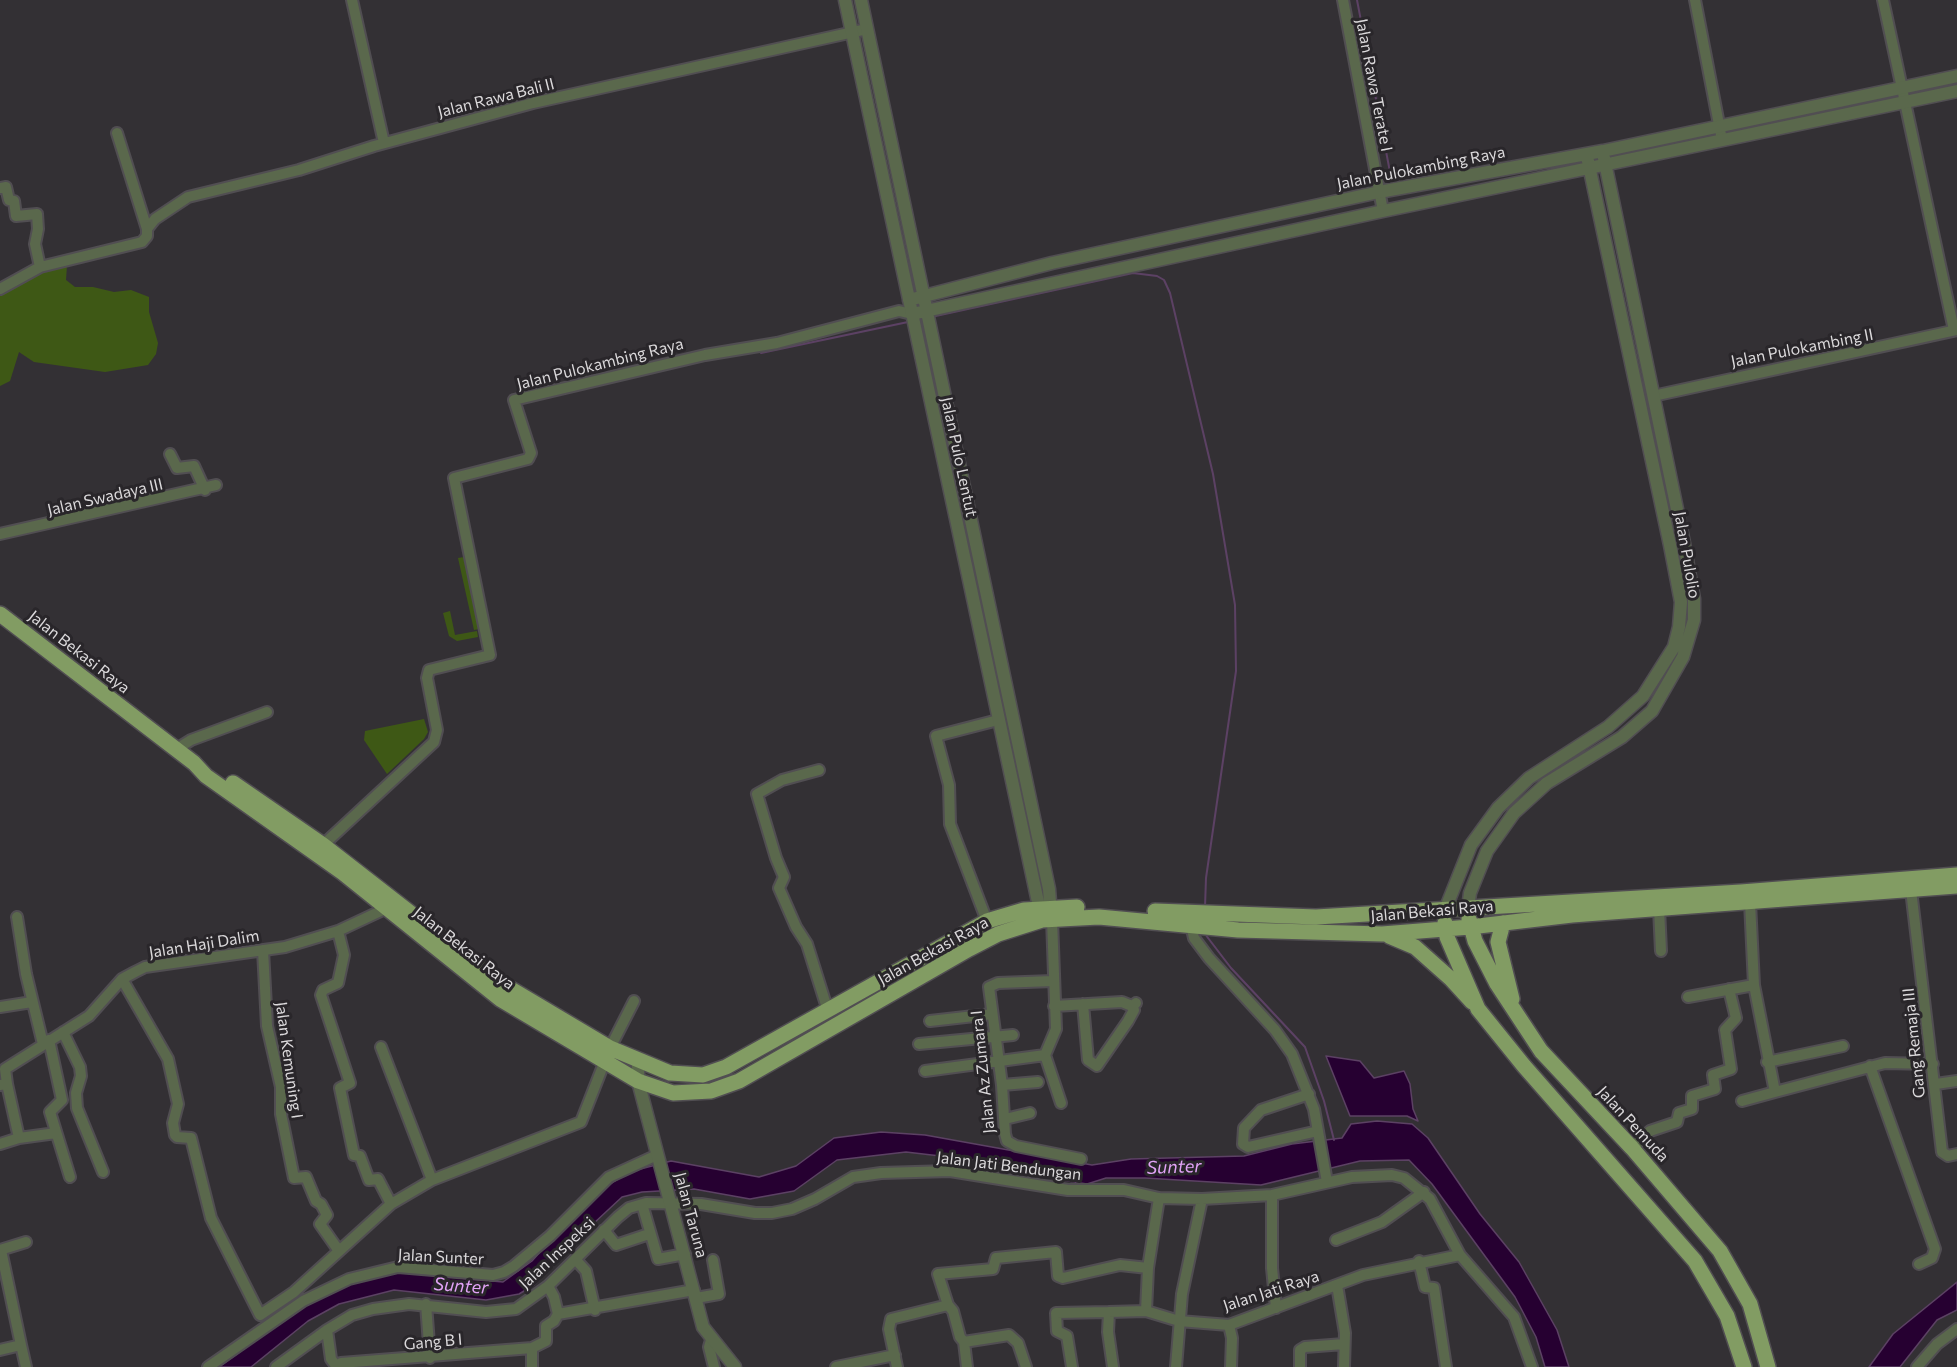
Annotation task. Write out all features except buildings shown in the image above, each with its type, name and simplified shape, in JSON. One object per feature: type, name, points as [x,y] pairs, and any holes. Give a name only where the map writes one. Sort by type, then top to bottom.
[{"type":"main road","name":"Jalan Bekasi Raya","points":[[0,614],[175,750],[194,762],[211,768],[500,999],[638,1081],[682,1094],[719,1089],[764,1069],[998,934],[1047,917],[1099,907],[1193,922],[1468,909],[1613,906],[1659,908],[1957,886]]},
{"type":"main road","name":"Jalan Bekasi Raya","points":[[261,808],[323,845],[499,982],[610,1048],[638,1062],[670,1073],[703,1075],[726,1067],[987,921],[1005,914],[1047,917]]},
{"type":"main road","name":"Jalan Bekasi Raya","points":[[1217,921],[1316,934],[1382,934],[1470,927],[1613,906],[1957,875]]},
{"type":"main road","name":"Jalan Pemuda","points":[[1468,909],[1470,927],[1493,975],[1518,1019],[1549,1060],[1632,1148],[1725,1259],[1750,1304],[1768,1367]]},
{"type":"main road","points":[[1444,910],[1445,930],[1478,1008]]},
{"type":"main road","points":[[1503,923],[1498,942],[1518,1019]]},
{"type":"main road","points":[[1382,934],[1415,947],[1451,979],[1695,1261],[1727,1316],[1744,1367]]},
{"type":"street","points":[[352,0],[384,143]]},
{"type":"street","name":"Jalan Pulo Lentut","points":[[845,0],[998,720],[1047,917]]},
{"type":"street","name":"Jalan Pulo Lentut","points":[[861,0],[927,316],[1047,917]]},
{"type":"street","name":"Jalan Rawa Terate I","points":[[1343,0],[1383,211]]},
{"type":"street","points":[[1695,0],[1722,140]]},
{"type":"street","points":[[1883,0],[1956,330]]},
{"type":"street","name":"Jalan Rawa Bali II","points":[[40,267],[142,242],[147,236],[147,229],[155,219],[188,197],[299,170],[384,143],[533,103],[867,29]]},
{"type":"street","name":"Jalan Pulokambing Raya","points":[[909,300],[1052,263],[1379,192],[1603,151],[1957,76]]},
{"type":"street","name":"Jalan Pulokambing Raya","points":[[323,845],[434,742],[437,730],[426,678],[429,670],[490,655],[454,478],[528,459],[531,453],[514,400],[705,355],[777,343],[899,312],[913,320],[1383,211],[1957,91]]},
{"type":"street","points":[[117,133],[147,229]]},
{"type":"street","name":"Jalan Pulolio","points":[[1468,909],[1470,893],[1487,851],[1514,813],[1531,796],[1577,762],[1622,737],[1652,711],[1683,657],[1694,620],[1694,599],[1684,543],[1603,151]]},
{"type":"street","name":"Jalan Pulolio","points":[[1444,910],[1471,845],[1485,823],[1511,794],[1626,713],[1653,684],[1674,647],[1681,602],[1587,154]]},
{"type":"street","points":[[0,188],[6,187],[9,200],[14,201],[16,216],[37,214],[38,229],[35,244],[40,267],[0,289]]},
{"type":"street","points":[[899,312],[909,300]]},
{"type":"street","name":"Jalan Pulokambing II","points":[[1653,396],[1956,330]]},
{"type":"street","points":[[170,454],[177,468],[194,466],[205,490]]},
{"type":"street","name":"Jalan Swadaya III","points":[[0,534],[205,490],[216,485]]},
{"type":"street","points":[[1661,505],[1676,502]]},
{"type":"street","points":[[1670,545],[1684,543]]},
{"type":"street","points":[[175,750],[191,740],[267,712]]},
{"type":"street","points":[[987,921],[950,824],[949,785],[936,736],[998,720]]},
{"type":"street","points":[[1569,751],[1577,762]]},
{"type":"street","points":[[819,770],[782,780],[758,792],[776,858],[784,877],[779,888],[796,927],[807,944],[828,1011]]},
{"type":"street","points":[[1471,845],[1487,851]]},
{"type":"street","name":"Gang Remaja III","points":[[1911,890],[1936,1084],[1938,1126],[1942,1152],[1951,1155]]},
{"type":"street","points":[[1750,902],[1754,985],[1767,1062],[1775,1092]]},
{"type":"street","points":[[1659,908],[1661,951]]},
{"type":"street","name":"Jalan Haji Dalim","points":[[4,1084],[5,1069],[89,1016],[122,979],[145,967],[263,950],[338,931],[385,909]]},
{"type":"street","points":[[17,917],[32,1002],[62,1100],[50,1108],[70,1177]]},
{"type":"street","points":[[1047,917],[1056,1029],[1045,1055],[1061,1103]]},
{"type":"street","points":[[1193,922],[1194,938],[1209,958],[1281,1038],[1292,1054],[1309,1094],[1326,1180]]},
{"type":"street","points":[[338,931],[344,955],[338,983],[323,990],[321,995],[350,1083],[340,1088],[354,1155],[360,1156],[369,1180],[378,1179],[391,1204]]},
{"type":"street","name":"Jalan Kemuning I","points":[[263,950],[267,1026],[281,1087],[281,1114],[294,1178],[306,1177],[316,1201],[321,1204],[327,1215],[321,1224],[339,1251]]},
{"type":"street","points":[[122,979],[168,1059],[175,1084],[177,1104],[173,1123],[174,1135],[191,1138],[211,1218],[258,1314],[262,1315],[294,1292],[391,1204],[432,1180],[581,1122],[610,1048],[634,1001]]},
{"type":"street","name":"Jalan Az Zumara I","points":[[1053,981],[990,985],[1002,1085],[1005,1134],[1009,1143],[1081,1159]]},
{"type":"street","points":[[1688,997],[1754,985]]},
{"type":"street","points":[[1632,1148],[1650,1131],[1677,1122],[1679,1113],[1692,1108],[1692,1096],[1715,1089],[1713,1074],[1731,1069],[1725,1030],[1736,1018],[1729,989]]},
{"type":"street","points":[[0,1007],[32,1002]]},
{"type":"street","points":[[1054,1006],[1110,1002],[1136,1004],[1100,1065],[1094,1065],[1088,1060],[1083,1004]]},
{"type":"street","points":[[930,1021],[992,1014]]},
{"type":"street","points":[[63,1032],[80,1067],[81,1076],[76,1093],[78,1108],[103,1172]]},
{"type":"street","points":[[919,1044],[1013,1035]]},
{"type":"street","points":[[1767,1062],[1843,1046]]},
{"type":"street","points":[[381,1047],[432,1180]]},
{"type":"street","points":[[925,1071],[1045,1055]]},
{"type":"street","name":"Jalan Taruna","points":[[638,1062],[638,1081],[703,1327],[711,1340],[735,1367]]},
{"type":"street","points":[[1742,1101],[1885,1062],[1933,1064]]},
{"type":"street","points":[[1870,1066],[1935,1249],[1932,1258],[1919,1264]]},
{"type":"street","points":[[1936,1084],[1957,1081]]},
{"type":"street","points":[[1002,1085],[1038,1082]]},
{"type":"street","points":[[4,1084],[19,1138]]},
{"type":"street","points":[[1309,1094],[1262,1110],[1244,1128],[1243,1144],[1248,1147],[1318,1133]]},
{"type":"street","points":[[1005,1119],[1030,1113]]},
{"type":"street","points":[[0,1144],[19,1138],[56,1133]]},
{"type":"street","name":"Jalan Sunter","points":[[208,1367],[303,1301],[349,1279],[398,1267],[493,1275],[504,1272],[550,1236],[609,1177],[658,1159]]},
{"type":"street","name":"Jalan Jati Bendungan","points":[[670,1200],[755,1213],[772,1213],[807,1203],[853,1177],[881,1173],[950,1171],[1068,1190],[1124,1190],[1159,1198],[1202,1199],[1272,1195],[1326,1180],[1392,1175],[1404,1178],[1424,1192],[1460,1255],[1514,1317],[1532,1367]]},
{"type":"street","points":[[1336,1240],[1382,1222],[1424,1192]]},
{"type":"street","points":[[1272,1195],[1272,1268],[1276,1308]]},
{"type":"street","points":[[1146,1311],[1148,1268],[1159,1198]]},
{"type":"street","points":[[1176,1367],[1182,1294],[1202,1199]]},
{"type":"street","name":"Jalan Inspeksi","points":[[276,1367],[291,1362],[324,1331],[352,1315],[373,1309],[426,1304],[486,1312],[505,1311],[524,1305],[548,1286],[604,1230],[630,1208],[670,1200]]},
{"type":"street","points":[[642,1204],[658,1259],[685,1254]]},
{"type":"street","points":[[604,1230],[616,1245],[649,1234]]},
{"type":"street","points":[[26,1242],[1,1250],[26,1367]]},
{"type":"street","points":[[967,1363],[964,1342],[938,1279],[940,1273],[993,1269],[996,1258],[1056,1252],[1058,1276],[1063,1278],[1120,1265],[1148,1268]]},
{"type":"street","name":"Jalan Jati Raya","points":[[1072,1367],[1067,1336],[1057,1331],[1056,1312],[1146,1311],[1179,1321],[1229,1325],[1363,1275],[1419,1261],[1460,1255]]},
{"type":"street","points":[[576,1260],[586,1271],[595,1310]]},
{"type":"street","points":[[558,1314],[695,1294],[720,1293],[713,1260]]},
{"type":"street","points":[[1419,1261],[1425,1287],[1434,1288],[1446,1367]]},
{"type":"street","points":[[1337,1285],[1342,1306],[1344,1367]]},
{"type":"street","points":[[532,1367],[532,1348],[546,1341],[546,1326],[554,1321],[558,1314],[554,1297],[548,1286]]},
{"type":"street","points":[[426,1304],[430,1358]]},
{"type":"street","points":[[897,1367],[889,1329],[891,1319],[948,1305]]},
{"type":"street","points":[[1110,1312],[1108,1332],[1113,1367]]},
{"type":"street","points":[[1229,1325],[1232,1338],[1232,1367]]},
{"type":"street","points":[[1917,1367],[1937,1344],[1957,1329]]},
{"type":"street","points":[[324,1331],[331,1359],[337,1367]]},
{"type":"street","points":[[964,1342],[1009,1335],[1018,1343],[1026,1367]]},
{"type":"street","points":[[711,1340],[709,1347],[714,1367]]},
{"type":"street","points":[[1300,1367],[1300,1350],[1305,1347],[1344,1344]]},
{"type":"street","points":[[0,1350],[21,1345]]},
{"type":"street","name":"Gang B I","points":[[337,1367],[341,1363],[430,1358],[532,1348]]},
{"type":"street","points":[[836,1367],[895,1355]]},
{"type":"green space","points":[[61,263],[67,265],[66,280],[75,287],[93,287],[114,292],[131,290],[149,297],[149,312],[158,343],[156,354],[148,365],[105,372],[34,362],[19,352],[10,381],[0,386],[0,295],[26,278]]},
{"type":"green space","points":[[464,557],[479,629],[474,630],[458,558]]},
{"type":"green space","points":[[450,611],[455,635],[477,631],[478,637],[457,641],[449,636],[443,613]]},
{"type":"green space","points":[[424,719],[428,732],[424,739],[387,774],[364,740],[365,731]]},
{"type":"water","points":[[1326,1056],[1360,1061],[1374,1078],[1404,1071],[1410,1084],[1413,1109],[1418,1121],[1407,1116],[1350,1116]]},
{"type":"water","name":"Sunter","points":[[1377,1121],[1412,1124],[1428,1138],[1480,1214],[1519,1262],[1557,1330],[1569,1367],[1545,1367],[1536,1337],[1515,1297],[1432,1184],[1409,1160],[1360,1161],[1261,1185],[1145,1178],[1106,1178],[1087,1184],[1048,1178],[1009,1164],[906,1152],[837,1160],[794,1191],[750,1199],[694,1189],[642,1192],[622,1197],[565,1250],[534,1285],[519,1294],[486,1300],[394,1290],[339,1304],[308,1321],[251,1367],[219,1367],[302,1307],[345,1284],[385,1271],[503,1282],[532,1261],[588,1198],[629,1172],[671,1161],[759,1177],[796,1166],[834,1138],[881,1132],[925,1135],[1092,1165],[1131,1159],[1244,1156],[1292,1144],[1342,1138],[1351,1124]]},
{"type":"water","points":[[1957,1282],[1957,1310],[1937,1320],[1900,1367],[1869,1367],[1893,1334]]},
{"type":"waterway","points":[[1357,0],[1390,172]]},
{"type":"waterway","points":[[931,317],[1133,273],[1157,276],[1164,280],[1170,293],[1213,474],[1235,605],[1236,671],[1206,878],[1205,907]]},
{"type":"waterway","points":[[761,353],[908,322]]},
{"type":"waterway","points":[[1205,934],[1231,968],[1305,1047],[1324,1101],[1334,1140]]}]
